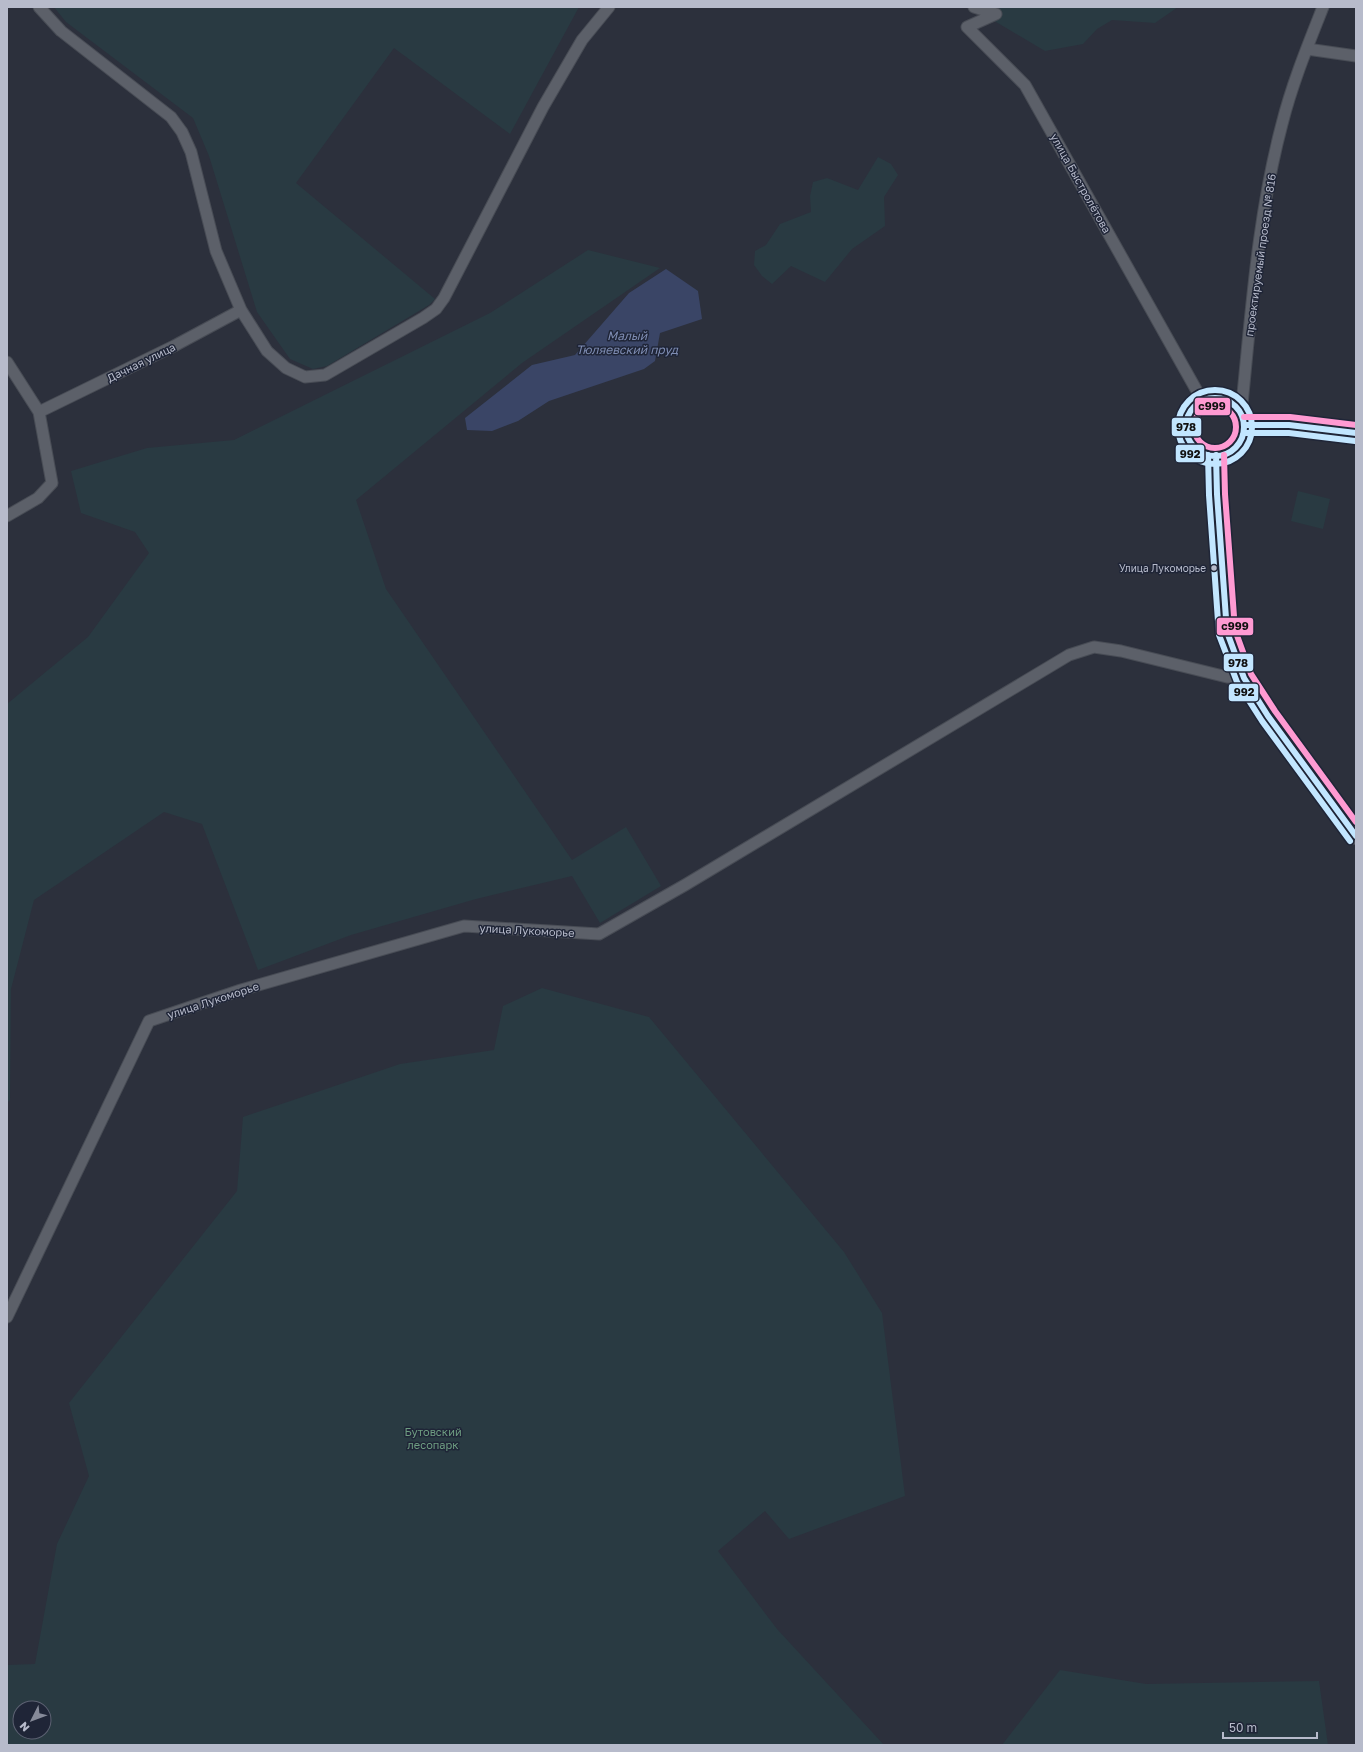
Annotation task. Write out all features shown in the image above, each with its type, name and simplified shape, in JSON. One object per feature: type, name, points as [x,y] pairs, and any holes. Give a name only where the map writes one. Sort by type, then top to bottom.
[{"type":"street","points":[[39,7],[61,31],[171,117],[182,132],[191,152],[216,252],[241,310],[267,351],[286,368],[305,376],[325,376],[436,309],[444,298],[543,107],[582,40],[609,7]]},
{"type":"street","name":"улица Быстролётова","points":[[974,7],[996,14],[967,27],[1025,85],[1202,400]]},
{"type":"street","name":"проектируемый проезд № 816","points":[[1242,420],[1251,308],[1270,176],[1282,124],[1306,49],[1323,7]]},
{"type":"street","points":[[1306,49],[1356,56]]},
{"type":"street","name":"Дачная улица","points":[[39,412],[174,346],[241,310]]},
{"type":"street","points":[[7,362],[39,412],[52,483],[38,498],[7,516]]},
{"type":"street","points":[[1213,397],[1224,399],[1234,405],[1242,420],[1242,436],[1236,446],[1227,453],[1216,456],[1205,454],[1195,448],[1188,439],[1186,428],[1187,417],[1193,407],[1202,400],[1213,397]]},
{"type":"street","points":[[1242,420],[1356,433]]},
{"type":"street","points":[[1216,456],[1227,632],[1244,678],[1268,716],[1356,836]]},
{"type":"street","name":"улица Лукоморье","points":[[7,1317],[149,1021],[241,990],[464,926],[599,934],[685,885],[1069,655],[1094,647],[1121,651],[1227,677],[1244,678]]},
{"type":"green space","points":[[54,7],[579,7],[510,134],[394,48],[296,183],[435,299],[429,305],[327,366],[313,369],[290,359],[257,312],[209,156],[193,118],[66,22]]},
{"type":"green space","points":[[981,7],[1178,7],[1155,23],[1112,20],[1097,29],[1083,44],[1045,51],[991,19]]},
{"type":"green space","points":[[878,157],[891,164],[898,175],[884,197],[885,226],[852,249],[825,282],[791,266],[772,284],[762,276],[754,265],[755,251],[766,245],[780,224],[811,212],[810,196],[813,182],[827,178],[858,190]]},
{"type":"green space","points":[[588,250],[660,268],[522,363],[356,500],[386,589],[572,860],[626,827],[661,886],[600,923],[572,876],[476,899],[351,935],[258,970],[202,824],[164,812],[34,900],[11,989],[10,1100],[7,1103],[7,704],[88,637],[149,553],[135,532],[81,513],[71,471],[147,448],[234,440],[490,313]]},
{"type":"green space","points":[[1298,491],[1330,499],[1323,529],[1291,521]]},
{"type":"green space","name":"Бутовский лесопарк","points":[[542,988],[649,1017],[844,1252],[882,1313],[905,1496],[789,1539],[765,1511],[718,1551],[777,1629],[884,1745],[7,1745],[7,1665],[35,1664],[57,1544],[89,1476],[69,1403],[237,1191],[243,1117],[400,1064],[494,1050],[503,1006]]},
{"type":"green space","points":[[1060,1670],[1146,1684],[1319,1681],[1328,1745],[1002,1745]]},
{"type":"water","name":"Малый Тюляевский пруд","points":[[666,269],[698,291],[702,319],[660,333],[655,361],[644,369],[549,401],[518,421],[492,431],[467,430],[465,418],[532,365],[575,355],[629,293]]},
{"type":"transit line","name":"992","points":[[1215,390],[1229,393],[1241,401],[1249,413],[1252,427],[1249,441],[1241,453],[1229,461],[1215,464],[1201,461],[1189,453],[1181,441],[1178,427],[1181,413],[1189,401],[1201,393],[1215,390]]},
{"type":"transit line","name":"978","points":[[1215,398],[1226,400],[1239,411],[1242,416],[1244,427],[1242,438],[1231,451],[1226,454],[1215,456],[1204,454],[1191,443],[1188,438],[1186,427],[1188,416],[1199,403],[1204,400],[1215,398]]},
{"type":"transit line","name":"с999","points":[[1215,406],[1230,412],[1236,427],[1230,442],[1215,448],[1200,442],[1194,427],[1200,412],[1215,406]]},
{"type":"transit line","name":"с999","points":[[1244,417],[1290,417],[1356,425]]},
{"type":"transit line","name":"978","points":[[1244,425],[1289,425],[1356,433]]},
{"type":"transit line","name":"992","points":[[1244,433],[1289,433],[1355,441]]},
{"type":"transit line","name":"992","points":[[1208,455],[1209,495],[1219,635],[1237,682],[1262,721],[1350,841]]},
{"type":"transit line","name":"978","points":[[1216,455],[1217,494],[1227,632],[1244,678],[1268,716],[1356,836]]},
{"type":"transit line","name":"с999","points":[[1224,455],[1225,494],[1235,630],[1251,674],[1275,711],[1356,822]]},
{"type":"place","name":"Улица Лукоморье","points":[[1214,568]]}]
